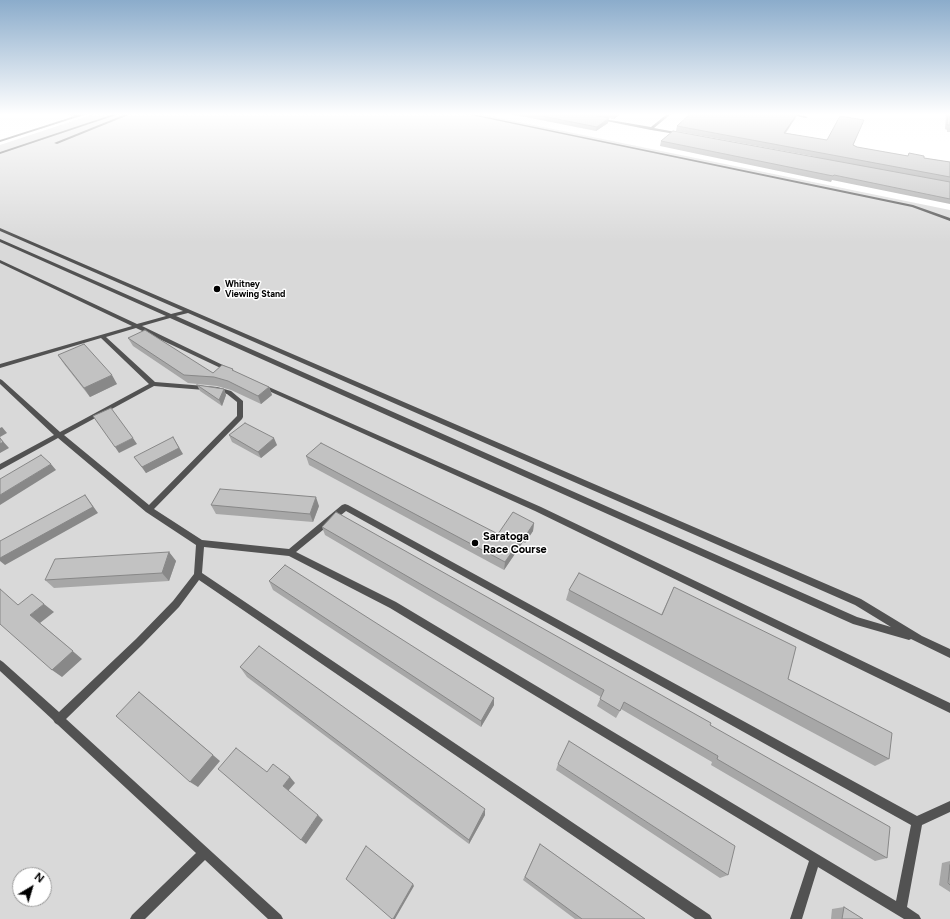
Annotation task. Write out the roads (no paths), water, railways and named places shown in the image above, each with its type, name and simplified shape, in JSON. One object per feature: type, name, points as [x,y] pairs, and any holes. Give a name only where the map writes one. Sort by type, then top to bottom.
[{"type":"lane","points":[[675,157],[950,215]]},
{"type":"lane","points":[[913,206],[950,220]]},
{"type":"lane","points":[[1,231],[858,602],[919,639],[950,654]]},
{"type":"lane","points":[[0,240],[856,621],[919,639]]},
{"type":"lane","points":[[18,248],[30,243]]},
{"type":"lane","points":[[0,261],[235,373]]},
{"type":"lane","points":[[73,272],[84,266]]},
{"type":"lane","points":[[0,366],[188,311]]},
{"type":"lane","points":[[102,336],[153,384]]},
{"type":"lane","points":[[325,384],[335,375]]},
{"type":"lane","points":[[0,381],[59,435],[149,510],[200,543],[290,553],[393,605],[915,919]]},
{"type":"lane","points":[[256,383],[538,510],[950,708]]},
{"type":"lane","points":[[0,467],[153,384],[218,389],[229,392],[240,401],[240,417],[149,510]]},
{"type":"lane","points":[[507,465],[515,453]]},
{"type":"lane","points":[[290,553],[345,507],[917,822]]},
{"type":"lane","points":[[58,720],[176,604],[198,575],[200,543]]},
{"type":"lane","points":[[198,575],[706,919]]},
{"type":"lane","points":[[0,665],[58,720],[277,919]]},
{"type":"lane","points":[[917,822],[950,806]]},
{"type":"lane","points":[[900,910],[917,822]]},
{"type":"lane","points":[[136,919],[204,853]]},
{"type":"lane","points":[[796,919],[815,859]]},
{"type":"place","name":"Whitney Viewing Stand","points":[[217,289]]},
{"type":"place","name":"Saratoga Race Course","points":[[475,543]]}]
